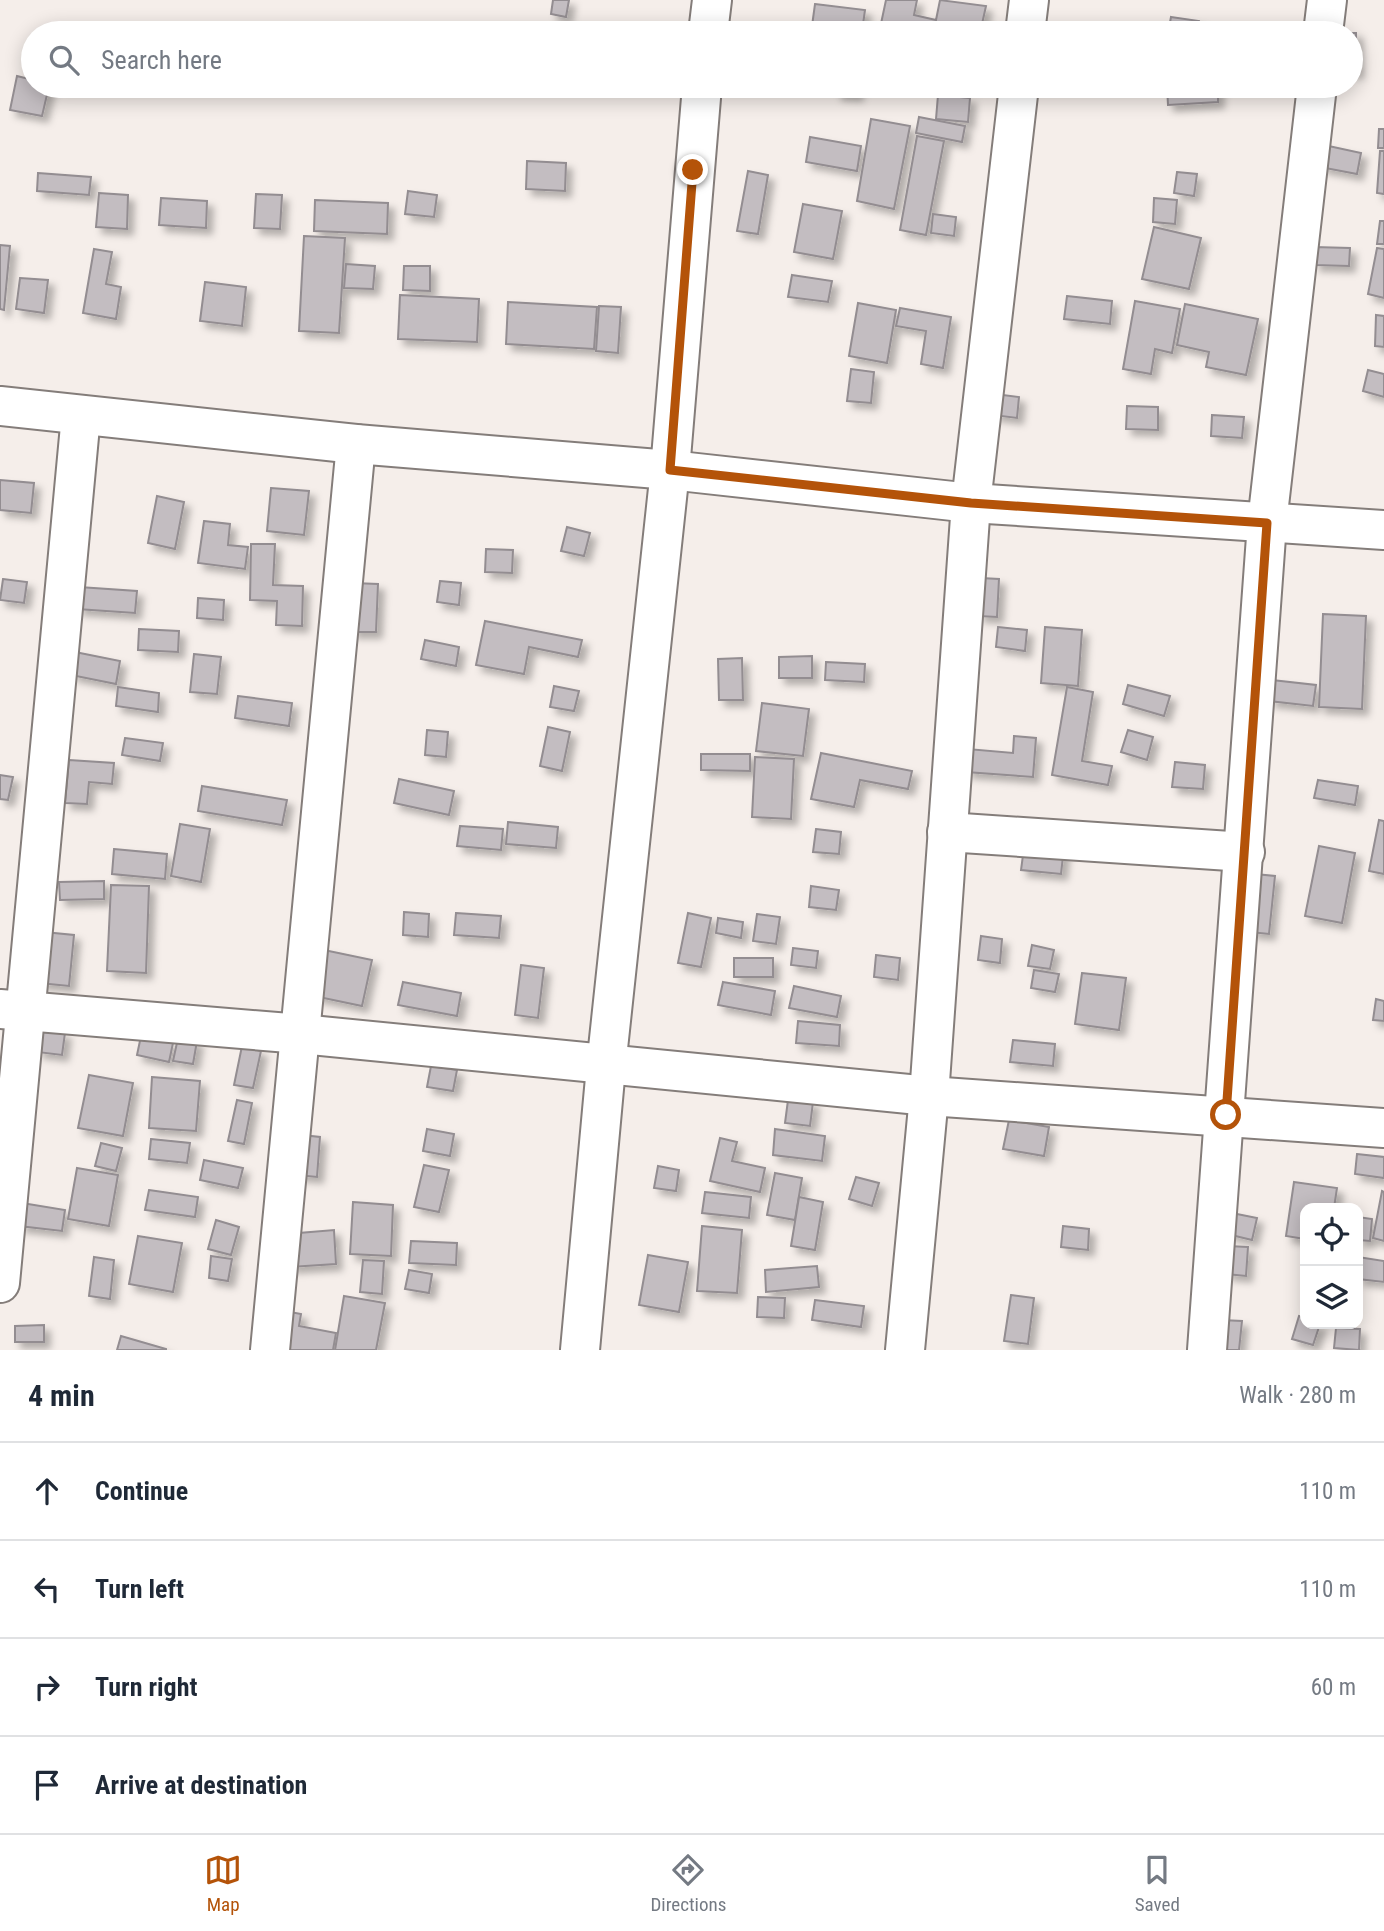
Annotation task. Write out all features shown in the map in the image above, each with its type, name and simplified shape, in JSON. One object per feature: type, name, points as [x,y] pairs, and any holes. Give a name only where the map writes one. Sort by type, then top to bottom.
[{"type":"street","points":[[709,21],[712,0]]},
{"type":"street","points":[[1026,21],[1029,0]]},
{"type":"street","points":[[1324,21],[1326,0]]},
{"type":"street","points":[[580,1350],[606,1067],[670,470],[701,98]]},
{"type":"street","points":[[905,1350],[929,1096],[971,503],[1018,98]]},
{"type":"street","points":[[1207,1350],[1267,523],[1316,98]]},
{"type":"street","points":[[0,406],[356,444],[670,470],[971,503],[1384,530]]},
{"type":"street","points":[[0,1283],[12,1010],[81,415]]},
{"type":"street","points":[[270,1350],[356,444]]},
{"type":"street","points":[[947,832],[1245,852]]},
{"type":"street","points":[[12,1010],[301,1034],[606,1067],[929,1096],[1384,1128]]},
{"type":"building","points":[[553,0],[569,0],[566,17],[551,14]]},
{"type":"building","points":[[886,0],[917,0],[914,15],[936,20],[940,0],[986,6],[983,21],[882,21]]},
{"type":"building","points":[[815,4],[865,10],[864,21],[813,21]]},
{"type":"building","points":[[1171,17],[1199,21],[1170,21]]},
{"type":"building","points":[[17,76],[21,77],[21,98],[46,98],[42,116],[10,110]]},
{"type":"building","points":[[938,98],[970,98],[968,122],[936,119]]},
{"type":"building","points":[[1168,98],[1218,98],[1218,102],[1168,105]]},
{"type":"building","points":[[919,117],[965,126],[962,142],[916,133]]},
{"type":"building","points":[[871,119],[910,126],[894,209],[857,201]]},
{"type":"building","points":[[1379,129],[1384,129],[1384,148],[1378,148]]},
{"type":"building","points":[[917,136],[944,141],[926,235],[900,230]]},
{"type":"building","points":[[810,137],[861,146],[857,171],[806,162]]},
{"type":"building","points":[[1324,145],[1361,153],[1357,174],[1320,167]]},
{"type":"building","points":[[1380,151],[1384,151],[1384,194],[1377,193]]},
{"type":"building","points":[[527,161],[566,163],[565,191],[526,189]]},
{"type":"building","points":[[748,171],[768,175],[758,234],[737,231]]},
{"type":"building","points":[[1177,172],[1197,174],[1194,196],[1174,193]]},
{"type":"building","points":[[38,173],[91,177],[89,195],[37,191]]},
{"type":"building","points":[[408,191],[437,195],[434,217],[405,214]]},
{"type":"building","points":[[99,193],[128,195],[127,229],[96,227]]},
{"type":"building","points":[[256,194],[282,195],[280,229],[254,228]]},
{"type":"building","points":[[161,198],[207,201],[206,228],[159,225]]},
{"type":"building","points":[[1154,198],[1177,200],[1175,224],[1153,222]]},
{"type":"building","points":[[315,200],[388,203],[387,234],[314,231]]},
{"type":"building","points":[[803,204],[842,211],[833,259],[794,252]]},
{"type":"building","points":[[933,214],[956,217],[954,236],[931,233]]},
{"type":"building","points":[[1380,221],[1384,221],[1384,244],[1377,244]]},
{"type":"building","points":[[1154,227],[1201,238],[1189,289],[1142,279]]},
{"type":"building","points":[[304,236],[345,238],[339,333],[299,331]]},
{"type":"building","points":[[0,245],[10,246],[4,310],[0,309]]},
{"type":"building","points":[[1314,247],[1350,248],[1349,266],[1314,265]]},
{"type":"building","points":[[1377,248],[1384,249],[1384,298],[1368,294]]},
{"type":"building","points":[[94,249],[112,252],[106,284],[121,287],[116,319],[83,313]]},
{"type":"building","points":[[346,264],[375,266],[373,289],[344,288]]},
{"type":"building","points":[[404,266],[430,266],[430,291],[403,290]]},
{"type":"building","points":[[792,275],[832,281],[828,302],[788,297]]},
{"type":"building","points":[[20,278],[48,280],[44,313],[16,309]]},
{"type":"building","points":[[205,282],[246,287],[242,326],[200,321]]},
{"type":"building","points":[[400,295],[479,299],[477,342],[398,339]]},
{"type":"building","points":[[1067,296],[1112,301],[1110,324],[1064,319]]},
{"type":"building","points":[[1135,301],[1180,309],[1172,353],[1155,349],[1151,374],[1123,369]]},
{"type":"building","points":[[508,302],[597,307],[594,349],[506,344]]},
{"type":"building","points":[[858,303],[896,310],[887,363],[849,356]]},
{"type":"building","points":[[1185,304],[1258,319],[1246,375],[1206,367],[1209,352],[1177,345]]},
{"type":"building","points":[[599,306],[621,307],[618,353],[596,351]]},
{"type":"building","points":[[900,308],[951,317],[943,368],[921,364],[926,331],[896,326]]},
{"type":"building","points":[[1376,315],[1384,316],[1384,347],[1375,346]]},
{"type":"building","points":[[851,369],[874,372],[871,403],[847,401]]},
{"type":"building","points":[[1368,370],[1384,374],[1384,397],[1363,391]]},
{"type":"building","points":[[995,394],[1019,397],[1017,418],[993,415]]},
{"type":"building","points":[[1127,406],[1158,407],[1158,430],[1126,429]]},
{"type":"building","points":[[1212,415],[1244,417],[1242,438],[1211,436]]},
{"type":"building","points":[[0,480],[34,483],[31,513],[0,510]]},
{"type":"building","points":[[271,488],[309,491],[304,535],[267,531]]},
{"type":"building","points":[[157,496],[184,502],[175,549],[148,543]]},
{"type":"building","points":[[204,521],[230,524],[228,545],[248,547],[245,569],[198,563]]},
{"type":"building","points":[[567,527],[590,533],[584,556],[561,551]]},
{"type":"building","points":[[251,544],[275,544],[273,585],[303,586],[302,626],[276,625],[277,601],[250,600]]},
{"type":"building","points":[[486,549],[513,550],[512,573],[485,572]]},
{"type":"building","points":[[981,578],[999,579],[997,617],[978,616]]},
{"type":"building","points":[[3,579],[27,582],[24,603],[0,600]]},
{"type":"building","points":[[440,581],[461,583],[459,605],[437,602]]},
{"type":"building","points":[[353,583],[378,584],[376,632],[351,632]]},
{"type":"building","points":[[79,587],[137,591],[135,613],[77,609]]},
{"type":"building","points":[[198,598],[224,600],[223,620],[197,618]]},
{"type":"building","points":[[1323,614],[1366,616],[1362,709],[1319,707]]},
{"type":"building","points":[[485,621],[582,640],[578,657],[529,647],[524,674],[476,665]]},
{"type":"building","points":[[998,627],[1027,630],[1025,651],[996,647]]},
{"type":"building","points":[[1045,627],[1082,630],[1078,686],[1041,683]]},
{"type":"building","points":[[139,629],[179,631],[178,652],[138,650]]},
{"type":"building","points":[[425,640],[459,647],[456,666],[421,659]]},
{"type":"building","points":[[75,652],[120,661],[116,684],[71,675]]},
{"type":"building","points":[[194,654],[221,657],[217,694],[190,692]]},
{"type":"building","points":[[812,656],[812,678],[779,678],[779,657]]},
{"type":"building","points":[[742,658],[743,700],[719,700],[718,659]]},
{"type":"building","points":[[826,662],[865,664],[864,682],[825,680]]},
{"type":"building","points":[[1272,680],[1316,685],[1313,706],[1269,701]]},
{"type":"building","points":[[1128,685],[1170,696],[1164,716],[1123,704]]},
{"type":"building","points":[[554,686],[579,691],[574,711],[550,707]]},
{"type":"building","points":[[118,687],[159,693],[158,712],[116,706]]},
{"type":"building","points":[[1067,687],[1093,692],[1082,761],[1112,766],[1108,785],[1052,775]]},
{"type":"building","points":[[238,696],[292,703],[289,726],[235,718]]},
{"type":"building","points":[[762,703],[809,709],[803,756],[756,751]]},
{"type":"building","points":[[548,727],[570,732],[562,771],[540,766]]},
{"type":"building","points":[[427,730],[448,732],[446,757],[425,755]]},
{"type":"building","points":[[1128,730],[1153,737],[1147,760],[1121,752]]},
{"type":"building","points":[[1014,736],[1036,738],[1033,777],[966,772],[968,749],[1013,753]]},
{"type":"building","points":[[125,738],[163,743],[160,761],[122,755]]},
{"type":"building","points":[[821,753],[912,771],[908,789],[860,780],[854,807],[811,799]]},
{"type":"building","points":[[701,754],[750,754],[750,771],[701,770]]},
{"type":"building","points":[[755,757],[794,759],[791,819],[752,817]]},
{"type":"building","points":[[69,760],[114,763],[112,784],[89,782],[87,804],[65,803]]},
{"type":"building","points":[[1175,762],[1205,765],[1203,789],[1172,787]]},
{"type":"building","points":[[0,775],[13,777],[8,800],[0,799]]},
{"type":"building","points":[[399,779],[454,791],[449,815],[394,803]]},
{"type":"building","points":[[1318,780],[1358,786],[1355,805],[1314,798]]},
{"type":"building","points":[[202,786],[287,800],[282,825],[198,811]]},
{"type":"building","points":[[1379,820],[1384,821],[1384,874],[1369,871]]},
{"type":"building","points":[[508,822],[558,827],[556,848],[506,844]]},
{"type":"building","points":[[180,824],[210,829],[201,882],[171,876]]},
{"type":"building","points":[[1027,825],[1066,829],[1061,874],[1021,870]]},
{"type":"building","points":[[460,826],[503,829],[501,850],[457,846]]},
{"type":"building","points":[[816,829],[841,832],[839,854],[813,852]]},
{"type":"building","points":[[1319,846],[1355,853],[1342,923],[1305,916]]},
{"type":"building","points":[[114,849],[167,854],[165,879],[112,874]]},
{"type":"building","points":[[1255,874],[1275,876],[1269,934],[1250,932]]},
{"type":"building","points":[[104,881],[104,899],[60,900],[59,882]]},
{"type":"building","points":[[111,885],[149,886],[146,973],[107,971]]},
{"type":"building","points":[[811,886],[839,890],[836,910],[809,907]]},
{"type":"building","points":[[404,912],[429,914],[428,937],[403,935]]},
{"type":"building","points":[[456,913],[501,916],[499,938],[454,935]]},
{"type":"building","points":[[688,913],[711,918],[701,967],[678,963]]},
{"type":"building","points":[[757,914],[780,917],[776,944],[753,941]]},
{"type":"building","points":[[718,918],[743,922],[741,938],[716,933]]},
{"type":"building","points":[[44,932],[74,935],[69,986],[39,983]]},
{"type":"building","points":[[981,936],[1002,939],[1000,963],[978,960]]},
{"type":"building","points":[[1032,945],[1054,950],[1050,969],[1028,966]]},
{"type":"building","points":[[793,948],[818,951],[816,968],[791,965]]},
{"type":"building","points":[[324,950],[372,960],[362,1006],[314,996]]},
{"type":"building","points":[[876,955],[900,958],[898,980],[874,977]]},
{"type":"building","points":[[734,958],[773,958],[773,977],[734,977]]},
{"type":"building","points":[[521,965],[544,968],[538,1018],[515,1015]]},
{"type":"building","points":[[1034,970],[1059,974],[1055,992],[1031,988]]},
{"type":"building","points":[[1082,973],[1126,978],[1119,1030],[1075,1024]]},
{"type":"building","points":[[403,982],[461,993],[457,1016],[398,1005]]},
{"type":"building","points":[[723,982],[775,991],[771,1015],[718,1005]]},
{"type":"building","points":[[794,986],[841,996],[837,1017],[789,1008]]},
{"type":"building","points":[[1376,999],[1384,1001],[1384,1021],[1373,1020]]},
{"type":"building","points":[[798,1021],[840,1025],[839,1046],[796,1043]]},
{"type":"building","points":[[40,1030],[65,1033],[62,1055],[37,1052]]},
{"type":"building","points":[[141,1036],[173,1043],[169,1062],[137,1055]]},
{"type":"building","points":[[178,1038],[197,1041],[193,1064],[173,1061]]},
{"type":"building","points":[[1013,1040],[1055,1044],[1053,1066],[1010,1062]]},
{"type":"building","points":[[242,1046],[261,1051],[253,1088],[234,1085]]},
{"type":"building","points":[[431,1066],[457,1070],[453,1091],[427,1087]]},
{"type":"building","points":[[89,1075],[133,1083],[123,1136],[78,1128]]},
{"type":"building","points":[[152,1077],[200,1081],[196,1131],[149,1128]]},
{"type":"building","points":[[237,1100],[252,1103],[244,1144],[228,1141]]},
{"type":"building","points":[[788,1100],[813,1102],[810,1126],[785,1123]]},
{"type":"building","points":[[1009,1120],[1049,1127],[1044,1156],[1003,1149]]},
{"type":"building","points":[[427,1129],[454,1134],[450,1156],[423,1151]]},
{"type":"building","points":[[775,1129],[825,1136],[822,1161],[773,1155]]},
{"type":"building","points":[[302,1135],[320,1137],[317,1177],[297,1175]]},
{"type":"building","points":[[720,1138],[737,1142],[732,1161],[765,1168],[760,1192],[710,1181]]},
{"type":"building","points":[[151,1139],[190,1143],[187,1163],[149,1159]]},
{"type":"building","points":[[101,1143],[122,1148],[116,1171],[95,1166]]},
{"type":"building","points":[[1357,1154],[1384,1157],[1384,1178],[1355,1174]]},
{"type":"building","points":[[204,1160],[243,1168],[238,1188],[200,1180]]},
{"type":"building","points":[[424,1165],[449,1170],[439,1212],[414,1207]]},
{"type":"building","points":[[658,1166],[679,1170],[676,1191],[654,1188]]},
{"type":"building","points":[[77,1168],[118,1175],[109,1226],[68,1219]]},
{"type":"building","points":[[775,1173],[802,1178],[795,1220],[767,1215]]},
{"type":"building","points":[[856,1177],[879,1183],[872,1206],[849,1199]]},
{"type":"building","points":[[1294,1182],[1337,1188],[1335,1203],[1300,1203],[1300,1238],[1286,1236]]},
{"type":"building","points":[[149,1190],[198,1197],[195,1217],[145,1210]]},
{"type":"building","points":[[1382,1191],[1384,1192],[1384,1241],[1373,1238]]},
{"type":"building","points":[[705,1192],[751,1197],[749,1218],[702,1213]]},
{"type":"building","points":[[799,1197],[823,1202],[815,1250],[791,1246]]},
{"type":"building","points":[[353,1202],[393,1205],[391,1256],[350,1254]]},
{"type":"building","points":[[22,1203],[65,1210],[62,1231],[19,1226]]},
{"type":"building","points":[[1232,1213],[1257,1218],[1252,1240],[1227,1234]]},
{"type":"building","points":[[1363,1218],[1372,1219],[1370,1241],[1363,1240]]},
{"type":"building","points":[[216,1220],[239,1227],[231,1255],[208,1249]]},
{"type":"building","points":[[702,1226],[742,1230],[737,1293],[697,1291]]},
{"type":"building","points":[[1063,1226],[1089,1229],[1088,1250],[1061,1247]]},
{"type":"building","points":[[334,1230],[336,1264],[290,1267],[287,1234]]},
{"type":"building","points":[[138,1236],[182,1243],[173,1292],[129,1284]]},
{"type":"building","points":[[411,1241],[457,1243],[456,1265],[409,1263]]},
{"type":"building","points":[[1228,1246],[1248,1247],[1246,1276],[1226,1274]]},
{"type":"building","points":[[648,1255],[688,1262],[679,1312],[639,1305]]},
{"type":"building","points":[[211,1256],[232,1259],[228,1281],[209,1278]]},
{"type":"building","points":[[94,1257],[114,1260],[110,1299],[89,1296]]},
{"type":"building","points":[[1363,1258],[1384,1261],[1384,1282],[1363,1280]]},
{"type":"building","points":[[363,1260],[384,1261],[382,1294],[360,1292]]},
{"type":"building","points":[[817,1266],[819,1287],[766,1292],[765,1270]]},
{"type":"building","points":[[409,1270],[432,1274],[429,1293],[405,1289]]},
{"type":"building","points":[[1011,1295],[1034,1298],[1028,1344],[1004,1341]]},
{"type":"building","points":[[344,1296],[385,1303],[376,1350],[335,1350]]},
{"type":"building","points":[[758,1297],[785,1298],[784,1318],[757,1317]]},
{"type":"building","points":[[815,1300],[864,1306],[861,1327],[812,1320]]},
{"type":"building","points":[[285,1311],[301,1314],[299,1326],[336,1333],[333,1350],[277,1350]]},
{"type":"building","points":[[1299,1316],[1300,1329],[1318,1329],[1313,1345],[1292,1339]]},
{"type":"building","points":[[1221,1320],[1242,1321],[1239,1350],[1217,1350]]},
{"type":"building","points":[[44,1325],[44,1342],[15,1342],[15,1326]]},
{"type":"building","points":[[1336,1329],[1360,1329],[1359,1350],[1334,1348]]},
{"type":"building","points":[[121,1336],[166,1349],[166,1350],[117,1350]]},
{"type":"route","points":[[693,170],[670,470],[971,503],[1267,523],[1226,1115]]}]
